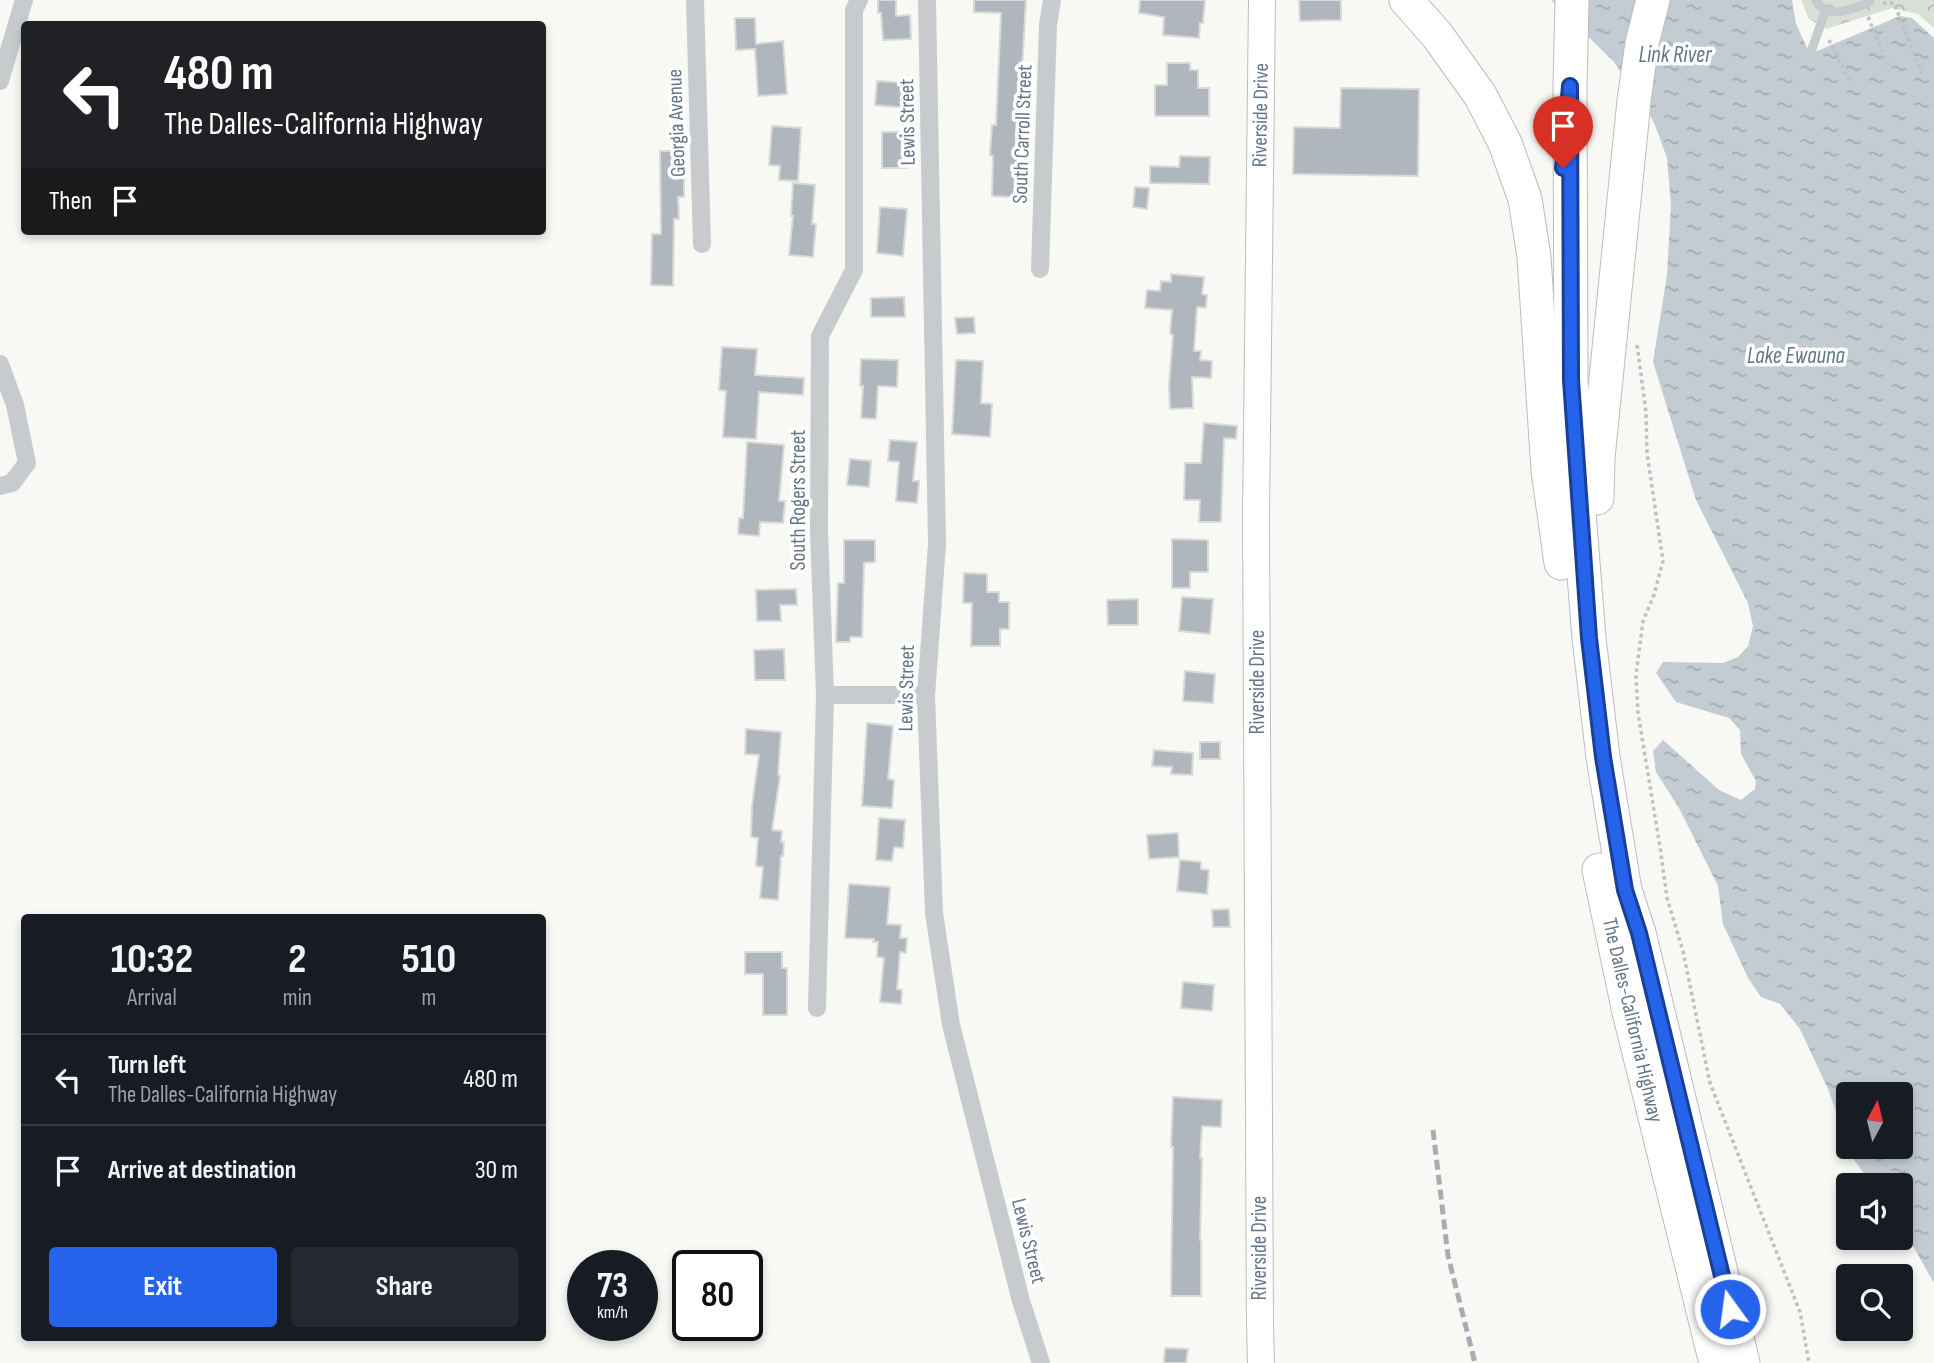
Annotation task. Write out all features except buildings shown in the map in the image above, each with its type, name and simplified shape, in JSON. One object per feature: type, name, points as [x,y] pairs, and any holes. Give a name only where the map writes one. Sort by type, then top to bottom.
[{"type":"highway","points":[[1406,0],[1437,35],[1480,95],[1505,143],[1525,200],[1534,257],[1548,471],[1561,563]]},
{"type":"highway","name":"The Dalles-California Highway","points":[[1572,0],[1571,380],[1587,612],[1605,770],[1625,890],[1639,933],[1743,1363]]},
{"type":"highway","points":[[1639,933],[1636,889],[1612,757],[1600,637],[1596,529],[1598,458],[1634,101],[1653,0]]},
{"type":"highway","name":"The Dalles-California Highway","points":[[1570,86],[1561,195],[1555,384],[1561,563],[1581,764],[1604,897],[1629,1012],[1716,1363]]},
{"type":"street","points":[[0,81],[24,0]]},
{"type":"street","name":"Georgia Avenue","points":[[695,0],[702,244]]},
{"type":"street","name":"South Rogers Street","points":[[817,1008],[825,695],[819,531],[820,336],[854,270],[854,10],[859,0]]},
{"type":"street","name":"Lewis Street","points":[[927,0],[937,544],[926,695],[934,913],[951,1025],[1021,1301],[1041,1363]]},
{"type":"street","name":"South Carroll Street","points":[[1040,269],[1048,24],[1052,0]]},
{"type":"street","name":"Riverside Drive","points":[[1261,1363],[1256,517],[1262,0]]},
{"type":"street","points":[[0,364],[15,405],[27,463],[12,484],[0,486]]},
{"type":"street","points":[[825,695],[926,695]]},
{"type":"lane","points":[[1816,0],[1819,6],[1833,13],[1854,9],[1868,2]]},
{"type":"lane","points":[[1812,49],[1826,9]]},
{"type":"path","points":[[1889,67],[1868,2],[1894,3],[1922,75]]},
{"type":"path","points":[[1830,41],[1850,82]]},
{"type":"path","points":[[1637,345],[1646,412],[1647,453],[1663,561],[1654,595],[1643,621],[1636,675],[1638,713],[1667,898],[1683,951],[1710,1083],[1800,1312],[1809,1363]]},
{"type":"green space","points":[[1801,0],[1934,0],[1934,28],[1918,14],[1892,8],[1826,29],[1809,19]]},
{"type":"water","name":"Lake Ewauna","points":[[1551,0],[1792,0],[1796,24],[1810,54],[1900,16],[1912,18],[1934,38],[1934,1283],[1913,1246],[1913,1173],[1863,1173],[1853,1159],[1913,1159],[1913,1082],[1836,1082],[1836,1111],[1800,1029],[1780,1004],[1761,997],[1748,978],[1723,924],[1718,886],[1679,808],[1656,772],[1653,751],[1663,740],[1719,790],[1741,800],[1755,789],[1756,781],[1741,754],[1740,730],[1729,718],[1676,702],[1656,673],[1663,662],[1723,663],[1738,657],[1748,646],[1753,626],[1748,603],[1696,500],[1653,362],[1667,275],[1671,205],[1667,158],[1646,107],[1614,62]]},
{"type":"railway","points":[[1433,1130],[1448,1256],[1475,1363]]},
{"type":"route","points":[[1563,168],[1570,86],[1571,380],[1589,638],[1603,757],[1625,890],[1639,933],[1730,1309]]},
{"type":"water label","name":"Link River","points":[[1675,54]]}]
